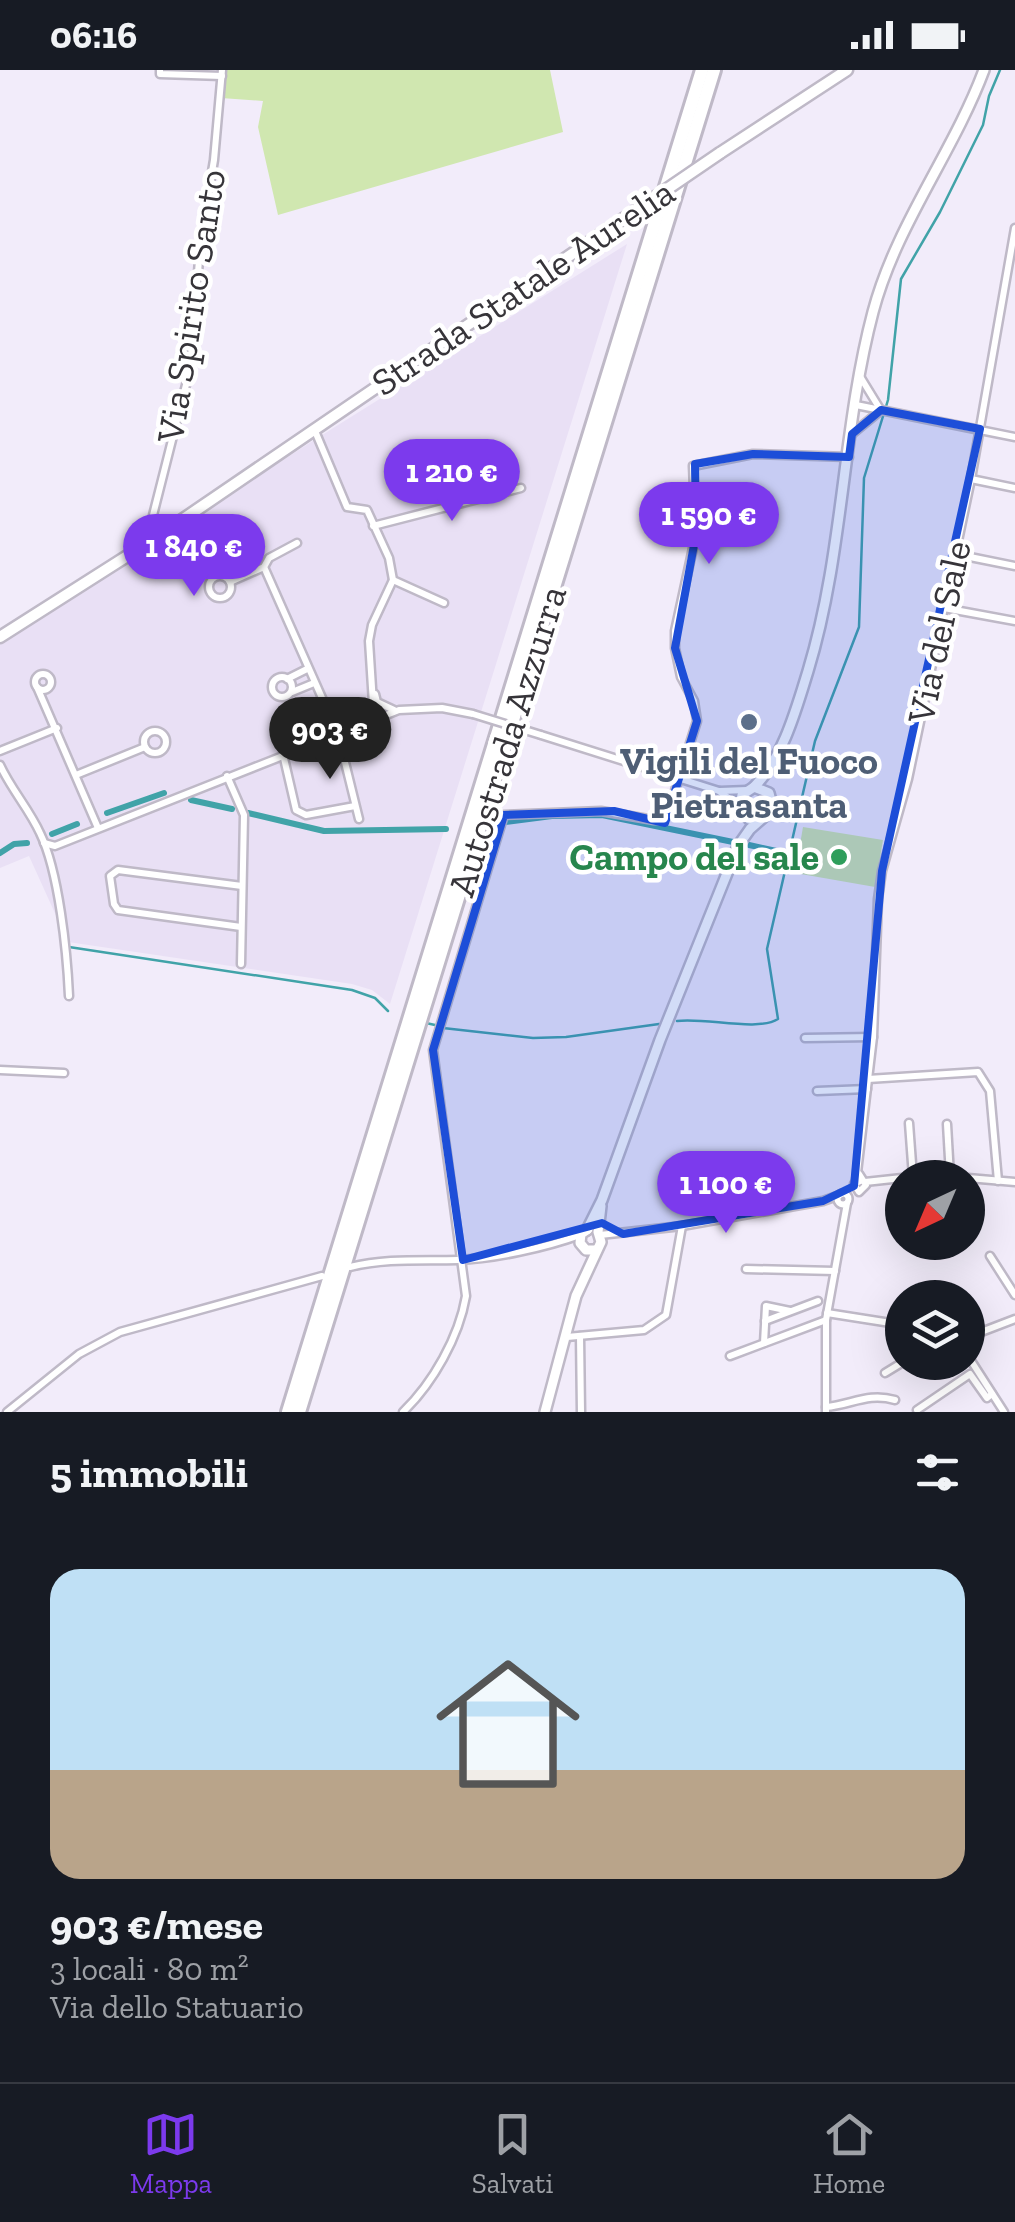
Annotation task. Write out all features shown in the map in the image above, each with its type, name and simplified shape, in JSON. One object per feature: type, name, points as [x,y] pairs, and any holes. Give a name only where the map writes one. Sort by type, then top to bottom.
[{"type":"highway","name":"Autostrada Azzurra","points":[[288,1412],[702,70]]},
{"type":"highway","name":"Autostrada Azzurra","points":[[299,1412],[714,70]]},
{"type":"main road","name":"Strada Statale Aurelia","points":[[0,637],[154,539],[847,70]]},
{"type":"main road","points":[[545,1412],[602,1200],[660,1040],[738,846],[772,809],[774,763],[806,677],[824,613],[873,312],[886,273],[983,73]]},
{"type":"main road","points":[[738,846],[740,799],[774,763]]},
{"type":"main road","points":[[750,788],[764,788],[771,796]]},
{"type":"main road","points":[[740,808],[749,819],[760,820]]},
{"type":"main road","points":[[591,1240],[602,1200]]},
{"type":"street","points":[[160,70],[160,74],[222,73]]},
{"type":"street","name":"Via Spirito Santo","points":[[154,539],[150,527],[190,368],[201,236],[214,160],[222,73]]},
{"type":"street","name":"Via del Sale","points":[[860,1185],[857,1168],[872,1036],[882,871],[908,780],[971,479],[1015,228]]},
{"type":"street","points":[[861,378],[881,410]]},
{"type":"street","points":[[856,405],[869,412],[881,410],[1015,437]]},
{"type":"street","points":[[852,434],[881,410]]},
{"type":"street","points":[[314,428],[347,507],[368,510],[389,558],[393,580],[369,641],[374,719]]},
{"type":"street","points":[[403,1412],[426,1386],[464,1311],[463,1260],[433,1050],[504,815],[601,811],[662,820],[667,816],[697,721],[675,648],[675,630],[696,534],[693,466],[753,454],[849,457]]},
{"type":"street","points":[[971,479],[1015,488]]},
{"type":"street","points":[[374,526],[521,488]]},
{"type":"street","points":[[230,582],[264,567],[269,558],[296,543]]},
{"type":"street","points":[[955,554],[1015,566]]},
{"type":"street","points":[[264,567],[338,734],[359,819]]},
{"type":"street","points":[[393,580],[444,603]]},
{"type":"street","points":[[944,608],[1015,620]]},
{"type":"street","points":[[308,668],[274,680],[272,690],[283,698],[314,683]]},
{"type":"street","points":[[288,678],[292,692]]},
{"type":"street","points":[[371,684],[377,702],[386,708],[442,708],[473,714],[719,791],[750,788]]},
{"type":"street","points":[[38,687],[98,828]]},
{"type":"street","points":[[44,843],[55,846],[399,710]]},
{"type":"street","points":[[0,751],[57,728]]},
{"type":"street","points":[[76,775],[145,747]]},
{"type":"street","points":[[282,754],[296,810],[306,815],[354,806]]},
{"type":"street","points":[[0,765],[44,843],[66,950],[69,996]]},
{"type":"street","points":[[227,776],[244,814],[240,964]]},
{"type":"street","points":[[719,791],[740,808]]},
{"type":"street","points":[[241,927],[118,910],[109,884],[110,876],[118,870],[242,886]]},
{"type":"street","points":[[804,1038],[872,1036]]},
{"type":"street","points":[[0,1070],[64,1072]]},
{"type":"street","points":[[817,1090],[978,1072],[990,1091],[998,1182]]},
{"type":"street","points":[[909,1123],[912,1160]]},
{"type":"street","points":[[947,1124],[949,1160]]},
{"type":"street","points":[[985,1180],[1015,1182]]},
{"type":"street","points":[[350,1267],[386,1259],[463,1260],[682,1226],[843,1199],[860,1185],[885,1181]]},
{"type":"street","points":[[843,1199],[846,1215],[826,1316],[826,1409],[881,1396],[895,1400]]},
{"type":"street","points":[[600,1213],[604,1223],[618,1233]]},
{"type":"street","points":[[567,1337],[644,1330],[666,1315],[682,1226]]},
{"type":"street","points":[[990,1256],[1015,1295]]},
{"type":"street","points":[[746,1268],[834,1271]]},
{"type":"street","points":[[7,1412],[79,1354],[120,1332],[322,1276]]},
{"type":"street","points":[[765,1321],[818,1301]]},
{"type":"street","points":[[764,1343],[766,1306],[790,1312]]},
{"type":"street","points":[[730,1356],[826,1316],[885,1323]]},
{"type":"street","points":[[985,1331],[1015,1320]]},
{"type":"street","points":[[580,1336],[580,1412]]},
{"type":"street","points":[[917,1410],[970,1374],[987,1398],[992,1394]]},
{"type":"street","points":[[983,1380],[1004,1412]]},
{"type":"street","points":[[848,1412],[849,1401]]},
{"type":"highlighted area","points":[[881,410],[980,429],[882,871],[854,1186],[823,1201],[623,1234],[602,1223],[463,1260],[433,1050],[504,815],[614,811],[665,823],[697,721],[675,648],[696,534],[695,464],[753,454],[849,457],[852,434]]},
{"type":"shaded area","points":[[627,244],[390,1004],[372,990],[352,984],[68,942],[29,856],[0,868],[0,643]]},
{"type":"green space","points":[[224,70],[550,70],[563,132],[278,215],[258,127],[263,101],[221,98]]},
{"type":"green space","name":"Campo del sale","points":[[803,827],[883,840],[875,887],[795,873]]},
{"type":"waterway","points":[[677,1021],[757,1024],[778,1019],[767,949],[815,741],[859,627],[864,478],[888,400],[901,279],[983,125],[1000,70]]},
{"type":"waterway","points":[[107,813],[164,793]]},
{"type":"waterway","points":[[191,800],[232,809]]},
{"type":"waterway","points":[[248,813],[324,831],[446,829]]},
{"type":"waterway","points":[[505,822],[602,815],[733,842]]},
{"type":"waterway","points":[[491,824],[498,823]]},
{"type":"waterway","points":[[52,834],[77,824]]},
{"type":"waterway","points":[[0,853],[14,844],[27,843]]},
{"type":"waterway","points":[[749,845],[790,854]]},
{"type":"waterway","points":[[69,947],[352,990],[375,998],[388,1011]]},
{"type":"waterway","points":[[426,1023],[435,1025]]},
{"type":"waterway","points":[[443,1028],[533,1038],[659,1024]]},
{"type":"place","name":"Vigili del Fuoco Pietrasanta","points":[[749,722]]},
{"type":"place","name":"Campo del sale","points":[[839,857]]}]
